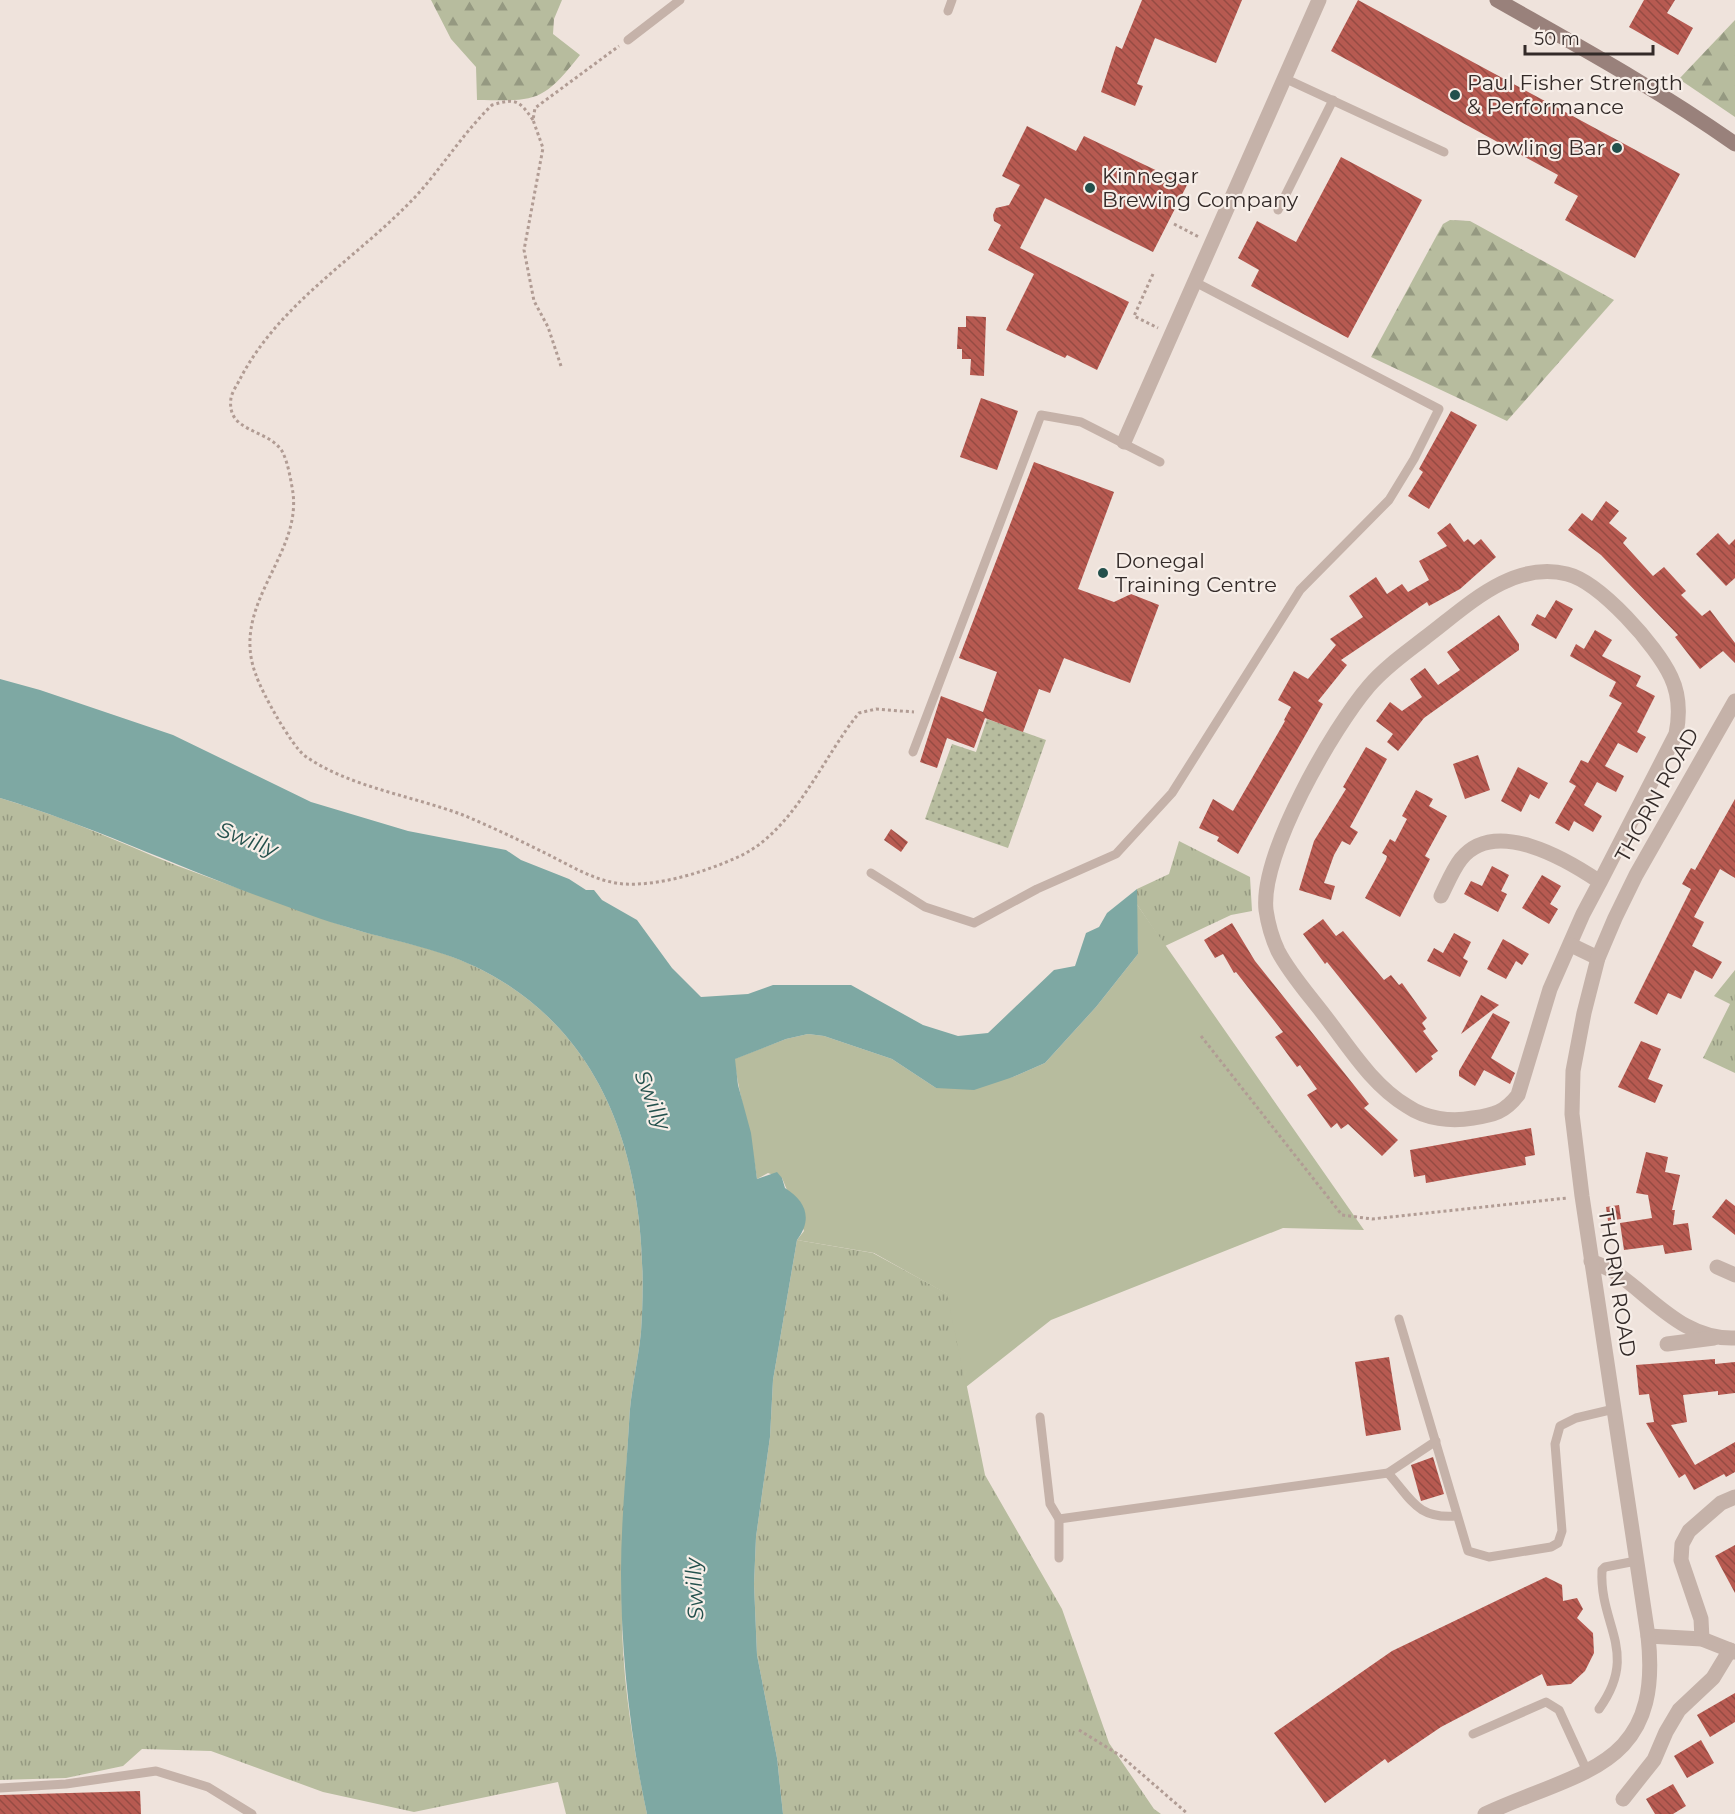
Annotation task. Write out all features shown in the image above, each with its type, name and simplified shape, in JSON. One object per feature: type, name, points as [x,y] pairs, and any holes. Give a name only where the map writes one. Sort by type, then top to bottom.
[{"type":"main road","points":[[1497,0],[1634,78],[1735,144]]},
{"type":"street","points":[[1124,442],[1318,0]]},
{"type":"street","points":[[1545,572],[1566,574],[1600,591],[1615,604],[1671,676],[1678,699],[1680,715],[1676,734],[1600,882],[1583,914],[1550,989],[1526,1074],[1508,1108],[1496,1115],[1444,1120],[1408,1107],[1371,1076],[1279,952],[1269,928],[1266,907],[1267,880],[1285,830],[1346,716],[1371,684],[1392,664],[1497,584],[1525,575],[1545,572]]},
{"type":"street","name":"THORN ROAD","points":[[1485,1814],[1568,1782],[1606,1760],[1630,1741],[1642,1710],[1649,1680],[1648,1636],[1582,1196],[1572,1114],[1573,1071],[1598,958],[1636,875],[1735,701]]},
{"type":"street","points":[[1441,896],[1461,859],[1480,844],[1507,841],[1540,849],[1577,866],[1600,882]]},
{"type":"street","points":[[1571,945],[1598,958]]},
{"type":"street","points":[[1592,1260],[1616,1273],[1671,1318],[1714,1338]]},
{"type":"street","points":[[1717,1267],[1735,1275]]},
{"type":"street","points":[[1666,1344],[1714,1338],[1735,1338]]},
{"type":"street","points":[[1702,1640],[1701,1619],[1681,1560],[1682,1544],[1689,1531],[1721,1503],[1735,1497]]},
{"type":"street","points":[[1623,1799],[1654,1760],[1679,1710],[1713,1678],[1732,1651],[1702,1640],[1648,1636]]},
{"type":"lane","points":[[628,40],[680,0]]},
{"type":"lane","points":[[948,11],[952,0]]},
{"type":"lane","points":[[1284,78],[1444,152]]},
{"type":"lane","points":[[1278,210],[1333,100]]},
{"type":"lane","points":[[871,873],[925,907],[974,923],[1038,889],[1116,854],[1172,793],[1300,590],[1389,500],[1414,459],[1439,409],[1195,282]]},
{"type":"lane","points":[[913,752],[1041,415],[1081,422],[1124,442],[1139,454],[1160,462]]},
{"type":"lane","points":[[1399,1319],[1468,1551],[1490,1557],[1551,1547],[1558,1543],[1562,1531],[1555,1444],[1560,1426],[1576,1418],[1614,1409]]},
{"type":"lane","points":[[1040,1417],[1050,1504],[1059,1519],[1059,1558]]},
{"type":"lane","points":[[1059,1519],[1388,1473],[1436,1441]]},
{"type":"lane","points":[[1388,1473],[1422,1512],[1437,1517],[1456,1516]]},
{"type":"lane","points":[[1599,1709],[1610,1694],[1616,1678],[1618,1658],[1602,1570],[1605,1567],[1636,1561]]},
{"type":"lane","points":[[1473,1734],[1546,1702],[1558,1710],[1587,1771]]},
{"type":"lane","points":[[0,1788],[66,1784],[156,1771],[208,1787],[252,1814]]},
{"type":"path","points":[[533,120],[535,108],[628,40]]},
{"type":"path","points":[[561,366],[548,327],[534,301],[524,250],[543,148],[533,120],[521,103],[509,100],[492,105],[414,197],[279,321],[250,360],[231,397],[232,414],[242,428],[267,436],[283,452],[294,498],[290,526],[252,616],[248,644],[256,675],[282,725],[303,754],[338,772],[461,815],[597,879],[624,884],[658,882],[739,857],[760,843],[805,794],[859,713],[894,709],[928,713]]},
{"type":"path","points":[[1174,224],[1202,238]]},
{"type":"path","points":[[1153,274],[1134,316],[1162,330]]},
{"type":"path","points":[[1201,1036],[1342,1215],[1372,1219],[1582,1196]]},
{"type":"path","points":[[1079,1730],[1121,1756],[1188,1814]]},
{"type":"green space","points":[[431,0],[562,0],[554,19],[553,34],[580,55],[556,82],[536,96],[513,100],[477,100],[476,67],[451,39]]},
{"type":"green space","points":[[1735,20],[1735,117],[1679,79]]},
{"type":"green space","points":[[1450,220],[1470,221],[1614,300],[1507,421],[1371,357],[1443,224]]},
{"type":"green space","points":[[987,719],[1046,740],[1008,848],[925,819],[952,744],[976,752]]},
{"type":"green space","points":[[0,798],[59,818],[189,870],[329,921],[428,949],[476,967],[524,997],[563,1033],[593,1074],[616,1121],[631,1171],[639,1223],[643,1277],[641,1332],[630,1412],[622,1568],[622,1616],[624,1666],[630,1716],[647,1814],[566,1814],[558,1782],[414,1812],[323,1792],[211,1751],[142,1749],[123,1766],[66,1778],[0,1780]]},
{"type":"green space","points":[[1179,841],[1250,877],[1252,911],[1231,915],[1165,946],[1136,903],[1137,889],[1169,874]]},
{"type":"green space","points":[[1136,903],[1364,1230],[1283,1228],[1051,1320],[966,1387],[947,1294],[874,1253],[797,1240],[804,1231],[782,1178],[768,1173],[757,1179],[734,1059],[786,1039],[808,1034],[824,1036],[892,1059],[936,1088],[1013,1077],[1045,1063],[1096,1007],[1138,954]]},
{"type":"green space","points":[[1735,970],[1735,1073],[1703,1058],[1730,1004],[1714,996]]},
{"type":"green space","points":[[797,1240],[873,1253],[948,1294],[985,1475],[1062,1609],[1109,1743],[1154,1809],[1161,1814],[783,1814],[777,1758],[757,1655],[754,1584],[756,1537],[770,1437],[773,1380]]},
{"type":"water","name":"Swilly","points":[[0,679],[40,690],[173,735],[311,802],[408,831],[506,850],[521,860],[569,879],[586,890],[594,890],[602,900],[637,920],[672,968],[701,997],[748,994],[773,985],[851,985],[923,1025],[958,1036],[988,1033],[1054,970],[1075,966],[1086,933],[1099,927],[1107,913],[1137,889],[1138,954],[1096,1007],[1045,1063],[1013,1077],[974,1090],[936,1088],[892,1059],[824,1036],[808,1034],[786,1039],[735,1059],[738,1085],[751,1133],[757,1179],[777,1172],[785,1188],[802,1205],[806,1218],[797,1240],[773,1380],[770,1437],[756,1537],[754,1584],[757,1655],[777,1758],[783,1814],[647,1814],[628,1694],[621,1573],[630,1412],[641,1332],[643,1277],[639,1223],[631,1171],[616,1121],[593,1074],[563,1033],[524,997],[476,967],[428,949],[314,916],[71,822],[0,798]]},
{"type":"building","points":[[1142,0],[1242,0],[1216,63],[1155,38],[1137,84],[1143,86],[1135,106],[1101,92],[1116,46],[1122,49]]},
{"type":"building","points":[[1358,0],[1680,174],[1635,258],[1565,220],[1578,196],[1554,183],[1558,175],[1331,51]]},
{"type":"building","points":[[1644,0],[1675,0],[1667,13],[1693,28],[1678,55],[1629,27]]},
{"type":"building","points":[[1027,126],[1076,151],[1084,136],[1187,185],[1153,252],[1045,198],[1020,248],[1129,302],[1097,370],[1067,355],[1065,358],[1006,330],[1034,274],[988,250],[1001,225],[994,221],[993,215],[996,208],[1009,205],[1020,185],[1002,176]]},
{"type":"building","points":[[1341,157],[1422,200],[1348,338],[1251,286],[1259,270],[1238,258],[1257,221],[1296,242]]},
{"type":"building","points":[[966,316],[986,317],[984,376],[970,375],[971,359],[962,359],[962,349],[957,349],[958,327],[966,327]]},
{"type":"building","points":[[981,398],[1018,411],[997,470],[960,457]]},
{"type":"building","points":[[1451,411],[1477,425],[1429,509],[1408,496],[1423,472],[1419,469]]},
{"type":"building","points":[[1034,462],[1114,492],[1078,589],[1114,602],[1131,594],[1159,605],[1130,683],[1064,658],[1050,693],[1039,689],[1023,732],[985,718],[974,748],[947,738],[937,768],[920,762],[941,696],[983,712],[997,672],[959,658]]},
{"type":"building","points":[[1606,501],[1619,511],[1609,523],[1627,538],[1623,543],[1653,576],[1664,567],[1686,591],[1681,595],[1702,616],[1710,610],[1735,643],[1735,663],[1723,651],[1700,669],[1675,637],[1678,635],[1601,555],[1568,530],[1582,513],[1592,521]]},
{"type":"building","points":[[1450,523],[1464,542],[1468,539],[1474,545],[1481,539],[1496,557],[1460,589],[1429,606],[1427,602],[1341,660],[1347,665],[1318,701],[1323,704],[1238,854],[1217,841],[1219,837],[1199,828],[1213,799],[1233,811],[1285,721],[1291,707],[1278,700],[1294,671],[1308,679],[1336,645],[1330,639],[1363,617],[1349,596],[1376,577],[1387,594],[1402,584],[1408,592],[1429,580],[1419,561],[1447,546],[1437,533]]},
{"type":"building","points":[[1718,533],[1729,545],[1735,539],[1735,578],[1726,586],[1696,554]]},
{"type":"building","points":[[1556,600],[1573,609],[1556,639],[1531,625],[1537,614],[1545,618]]},
{"type":"building","points":[[1499,615],[1519,644],[1519,650],[1424,718],[1398,751],[1387,742],[1393,734],[1376,721],[1390,702],[1402,711],[1422,697],[1410,679],[1425,668],[1438,685],[1460,670],[1447,652]]},
{"type":"building","points":[[1595,630],[1612,640],[1602,656],[1641,676],[1636,686],[1655,696],[1637,732],[1646,737],[1637,753],[1618,743],[1605,766],[1624,776],[1616,792],[1597,782],[1584,805],[1602,816],[1593,832],[1574,821],[1569,831],[1555,823],[1576,786],[1569,782],[1581,760],[1588,763],[1622,703],[1609,696],[1616,682],[1570,656],[1576,644],[1584,649]]},
{"type":"building","points":[[1366,747],[1387,759],[1350,827],[1358,832],[1350,845],[1342,841],[1334,855],[1324,883],[1335,886],[1331,900],[1299,890],[1314,841],[1346,789],[1343,787]]},
{"type":"building","points":[[1478,755],[1490,790],[1465,799],[1453,764]]},
{"type":"building","points":[[1518,767],[1548,783],[1539,799],[1530,794],[1521,812],[1501,801]]},
{"type":"building","points":[[1416,790],[1433,799],[1429,806],[1447,816],[1425,856],[1430,859],[1400,917],[1365,898],[1386,860],[1387,856],[1382,853],[1390,839],[1395,842],[1407,819],[1402,816]]},
{"type":"building","points":[[1735,799],[1735,878],[1720,869],[1694,917],[1704,922],[1692,946],[1722,962],[1712,979],[1695,970],[1681,999],[1668,993],[1657,1015],[1634,1003],[1691,889],[1682,884],[1691,868],[1695,870]]},
{"type":"building","points":[[891,829],[908,842],[901,852],[884,840]]},
{"type":"building","points":[[1492,866],[1509,875],[1501,891],[1507,894],[1498,912],[1464,894],[1471,881],[1482,886]]},
{"type":"building","points":[[1542,875],[1561,886],[1550,904],[1558,909],[1549,924],[1522,908]]},
{"type":"building","points":[[1323,919],[1336,936],[1343,931],[1384,980],[1391,975],[1399,985],[1402,983],[1427,1018],[1422,1023],[1426,1029],[1423,1031],[1438,1051],[1431,1056],[1433,1059],[1416,1073],[1327,962],[1325,964],[1303,934]]},
{"type":"building","points":[[1232,923],[1255,961],[1369,1104],[1364,1108],[1398,1140],[1382,1156],[1348,1124],[1341,1129],[1337,1123],[1331,1128],[1307,1095],[1317,1089],[1300,1065],[1297,1067],[1275,1037],[1283,1032],[1236,972],[1234,973],[1223,954],[1215,958],[1204,940]]},
{"type":"building","points":[[1454,933],[1471,942],[1463,958],[1468,961],[1460,977],[1427,961],[1434,948],[1443,953]]},
{"type":"building","points":[[1503,939],[1529,954],[1522,965],[1516,961],[1506,979],[1487,969]]},
{"type":"building","points":[[1481,995],[1499,1005],[1461,1034]]},
{"type":"building","points":[[1493,1013],[1510,1022],[1491,1058],[1515,1073],[1510,1084],[1484,1070],[1475,1086],[1459,1076],[1459,1071]]},
{"type":"building","points":[[1641,1041],[1661,1049],[1648,1079],[1663,1085],[1655,1103],[1618,1087]]},
{"type":"building","points":[[1531,1128],[1535,1155],[1525,1157],[1526,1165],[1426,1183],[1425,1175],[1414,1177],[1410,1150]]},
{"type":"building","points":[[1646,1152],[1668,1157],[1665,1172],[1680,1175],[1672,1210],[1675,1210],[1673,1225],[1688,1223],[1692,1250],[1665,1254],[1663,1245],[1624,1250],[1620,1223],[1652,1218],[1648,1195],[1636,1193]]},
{"type":"building","points":[[1726,1199],[1735,1206],[1735,1235],[1712,1217]]},
{"type":"building","points":[[1619,1205],[1621,1219],[1608,1221],[1606,1207]]},
{"type":"building","points":[[1389,1357],[1401,1430],[1366,1436],[1355,1362]]},
{"type":"building","points":[[1715,1359],[1715,1364],[1735,1362],[1735,1393],[1718,1395],[1718,1391],[1683,1395],[1687,1422],[1671,1425],[1695,1465],[1735,1442],[1735,1472],[1726,1477],[1724,1474],[1694,1490],[1685,1474],[1679,1478],[1646,1423],[1654,1422],[1649,1394],[1639,1395],[1636,1365]]},
{"type":"building","points":[[1433,1457],[1444,1494],[1421,1501],[1411,1465]]},
{"type":"building","points":[[1735,1545],[1735,1593],[1715,1556]]},
{"type":"building","points":[[1546,1577],[1562,1585],[1563,1601],[1577,1598],[1583,1609],[1577,1618],[1593,1633],[1594,1653],[1585,1671],[1571,1684],[1547,1686],[1542,1674],[1441,1727],[1388,1763],[1385,1759],[1325,1803],[1274,1733],[1392,1651]]},
{"type":"building","points":[[1735,1693],[1735,1722],[1710,1737],[1697,1715]]},
{"type":"building","points":[[1701,1740],[1714,1763],[1687,1778],[1674,1756]]},
{"type":"building","points":[[1673,1784],[1686,1806],[1673,1814],[1655,1814],[1646,1799]]},
{"type":"building","points":[[140,1791],[141,1814],[0,1814],[0,1795]]},
{"type":"place","name":"Paul Fisher Strength & Performance","points":[[1455,95]]},
{"type":"place","name":"Bowling Bar","points":[[1617,148]]},
{"type":"place","name":"Kinnegar Brewing Company","points":[[1090,188]]},
{"type":"place","name":"Donegal Training Centre","points":[[1103,573]]}]
